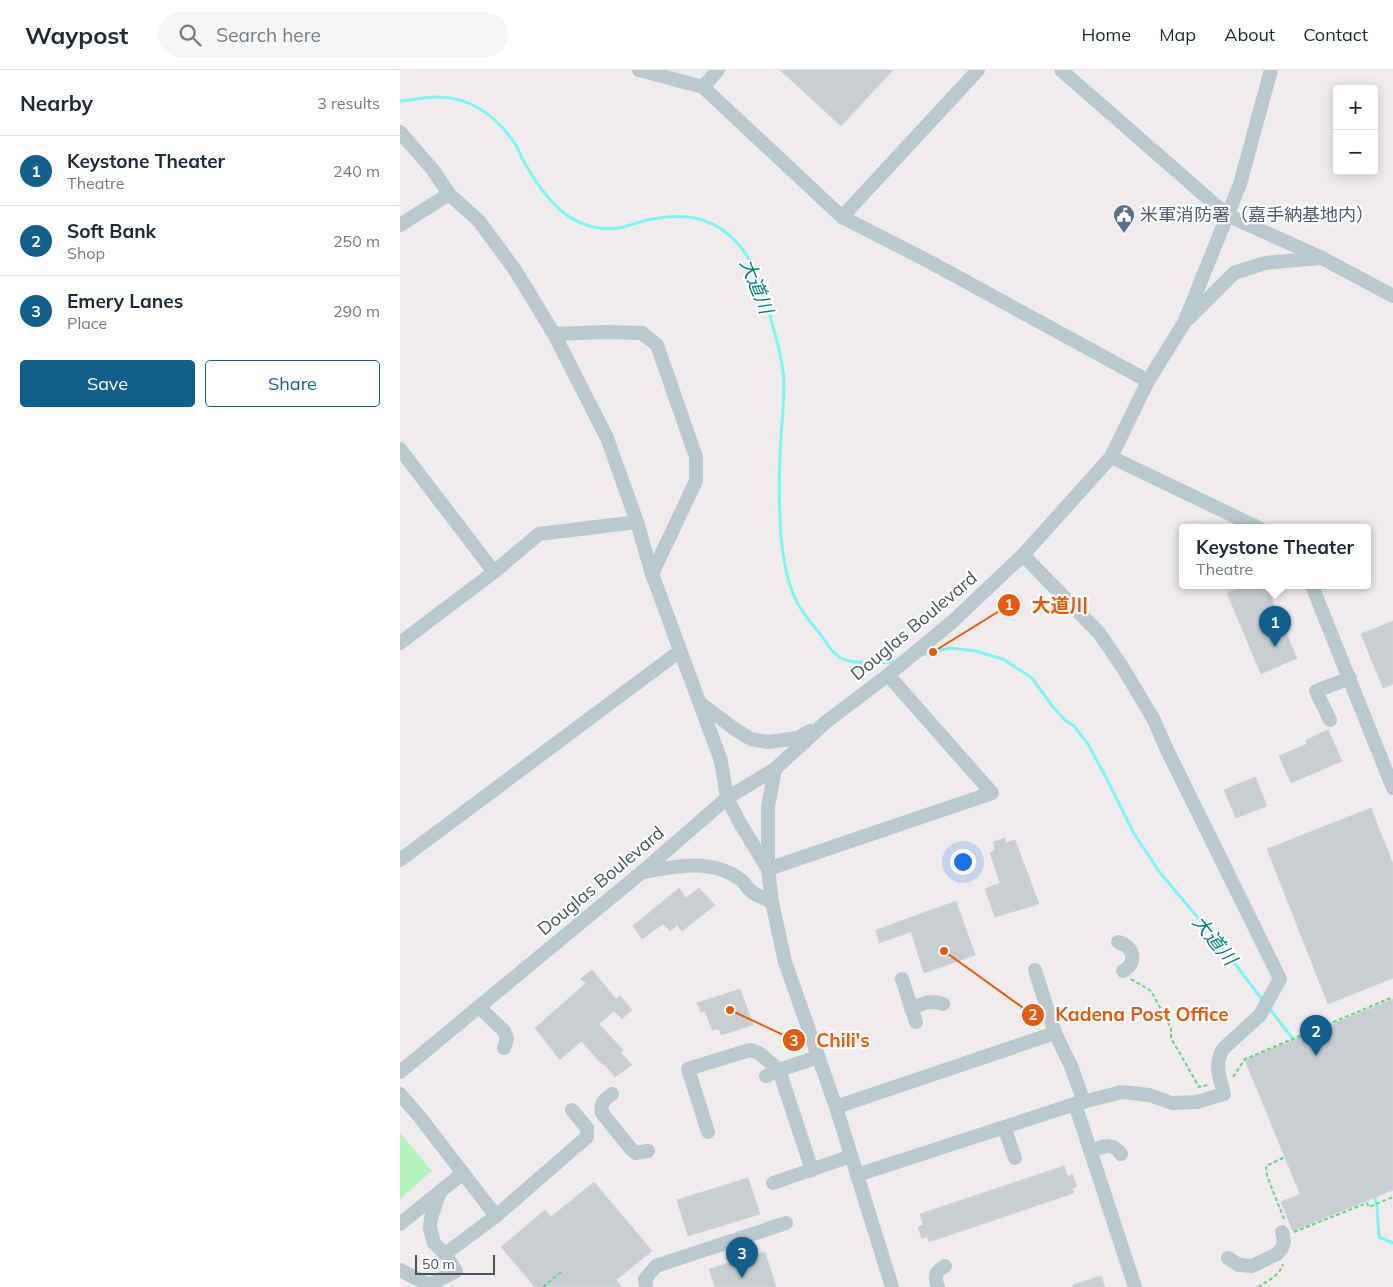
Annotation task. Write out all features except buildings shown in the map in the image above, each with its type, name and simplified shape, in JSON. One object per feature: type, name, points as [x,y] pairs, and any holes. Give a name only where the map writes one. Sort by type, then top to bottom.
[{"type":"street","points":[[639,70],[702,87],[842,217],[930,262],[1148,381]]},
{"type":"street","points":[[702,87],[718,70]]},
{"type":"street","points":[[842,217],[978,70]]},
{"type":"street","points":[[1061,70],[1227,215],[1322,258],[1393,296]]},
{"type":"street","name":"Douglas Boulevard","points":[[400,1072],[642,872],[727,798],[774,769],[826,722],[888,675],[952,622],[1023,555],[1111,457],[1148,381],[1184,323],[1240,184],[1271,70]]},
{"type":"street","points":[[400,132],[433,170],[449,194],[479,221],[515,270],[554,334],[606,438],[637,522],[652,574],[721,761],[727,798],[768,869]]},
{"type":"street","points":[[400,226],[449,194]]},
{"type":"street","points":[[1184,323],[1234,273],[1265,263],[1322,258]]},
{"type":"street","points":[[554,334],[642,333],[657,344],[696,457],[696,481],[652,574]]},
{"type":"street","points":[[400,449],[494,572]]},
{"type":"street","points":[[1111,457],[1251,524]]},
{"type":"street","points":[[400,644],[494,572],[539,534],[637,522]]},
{"type":"street","points":[[857,1175],[1079,1103],[1122,1092],[1149,1095],[1172,1103],[1197,1102],[1224,1094],[1217,1066],[1219,1054],[1260,1015],[1280,979],[1154,720],[1123,668],[1099,633],[1023,555]]},
{"type":"street","points":[[1313,589],[1390,773],[1393,788]]},
{"type":"street","points":[[400,860],[680,651]]},
{"type":"street","points":[[768,869],[992,793],[888,675]]},
{"type":"street","points":[[1330,720],[1316,692],[1350,678]]},
{"type":"street","points":[[699,702],[751,740],[768,742],[798,738],[826,722]]},
{"type":"street","points":[[774,769],[768,807],[768,869],[772,902],[785,962],[836,1107],[892,1287]]},
{"type":"street","points":[[642,872],[688,865],[718,868],[742,880],[752,892],[772,902]]},
{"type":"street","points":[[1118,942],[1129,947],[1132,952],[1132,961],[1124,974]]},
{"type":"street","points":[[1035,970],[1055,1033],[1071,1066],[1090,1150],[1135,1287]]},
{"type":"street","points":[[902,979],[916,1022]]},
{"type":"street","points":[[911,1009],[928,1002],[942,1004]]},
{"type":"street","points":[[479,1006],[504,1031],[507,1039],[504,1048]]},
{"type":"street","points":[[836,1107],[1055,1033]]},
{"type":"street","points":[[708,1132],[688,1069],[750,1050],[759,1052],[772,1073],[812,1170]]},
{"type":"street","points":[[772,1073],[818,1057]]},
{"type":"street","points":[[400,1094],[496,1216]]},
{"type":"street","points":[[612,1094],[602,1103],[602,1113],[616,1128],[630,1149],[636,1153],[648,1151]]},
{"type":"street","points":[[445,1254],[496,1216],[587,1137],[587,1128],[572,1110]]},
{"type":"street","points":[[1004,1127],[1015,1158]]},
{"type":"street","points":[[1090,1150],[1111,1146],[1117,1148],[1121,1154]]},
{"type":"street","points":[[773,1183],[851,1156]]},
{"type":"street","points":[[400,1224],[463,1173]]},
{"type":"street","points":[[400,1270],[429,1285],[456,1271],[445,1254],[434,1243],[430,1228],[431,1218],[440,1192]]},
{"type":"street","points":[[646,1287],[646,1279],[656,1266],[786,1223]]},
{"type":"street","points":[[1228,1258],[1239,1265],[1252,1266],[1277,1254],[1282,1248],[1282,1235]]},
{"type":"street","points":[[938,1287],[935,1280],[936,1275],[945,1266]]},
{"type":"path","points":[[1124,974],[1151,991],[1171,1028],[1171,1038],[1199,1087],[1231,1081],[1245,1059],[1393,997]]},
{"type":"path","points":[[1282,1235],[1367,1203],[1369,1207],[1393,1197]]},
{"type":"path","points":[[543,1287],[562,1272]]},
{"type":"green space","points":[[400,1133],[432,1171],[400,1199]]},
{"type":"waterway","name":"大道川","points":[[400,101],[432,97],[449,98],[461,100],[483,111],[493,118],[510,136],[548,198],[564,213],[583,224],[597,228],[612,229],[654,219],[671,217],[693,218],[713,224],[732,237],[740,246],[746,253],[761,286],[782,365],[784,392],[779,486],[780,517],[784,561],[792,591],[803,613],[838,656],[846,660],[858,662],[896,662]]},
{"type":"waterway","name":"大道川","points":[[921,655],[949,648],[975,651],[1003,659],[1032,678],[1053,707],[1066,721],[1074,726],[1088,744],[1133,832],[1161,874],[1216,939],[1264,1002]]},
{"type":"waterway","name":"大道川","points":[[1269,1008],[1296,1043]]},
{"type":"waterway","name":"大道川","points":[[1374,1193],[1379,1237],[1393,1243]]},
{"type":"place","name":"米軍消防署（嘉手納基地内）","points":[[1124,234]]},
{"type":"place","name":"Keystone Theater","points":[[1275,647]]},
{"type":"place","name":"大道川","points":[[933,652]]},
{"type":"place","name":"Kadena Post Office","points":[[944,951]]},
{"type":"place","name":"Chili's","points":[[730,1010]]},
{"type":"place","name":"Soft Bank","points":[[1316,1056]]},
{"type":"place","name":"Emery Lanes","points":[[742,1278]]}]
